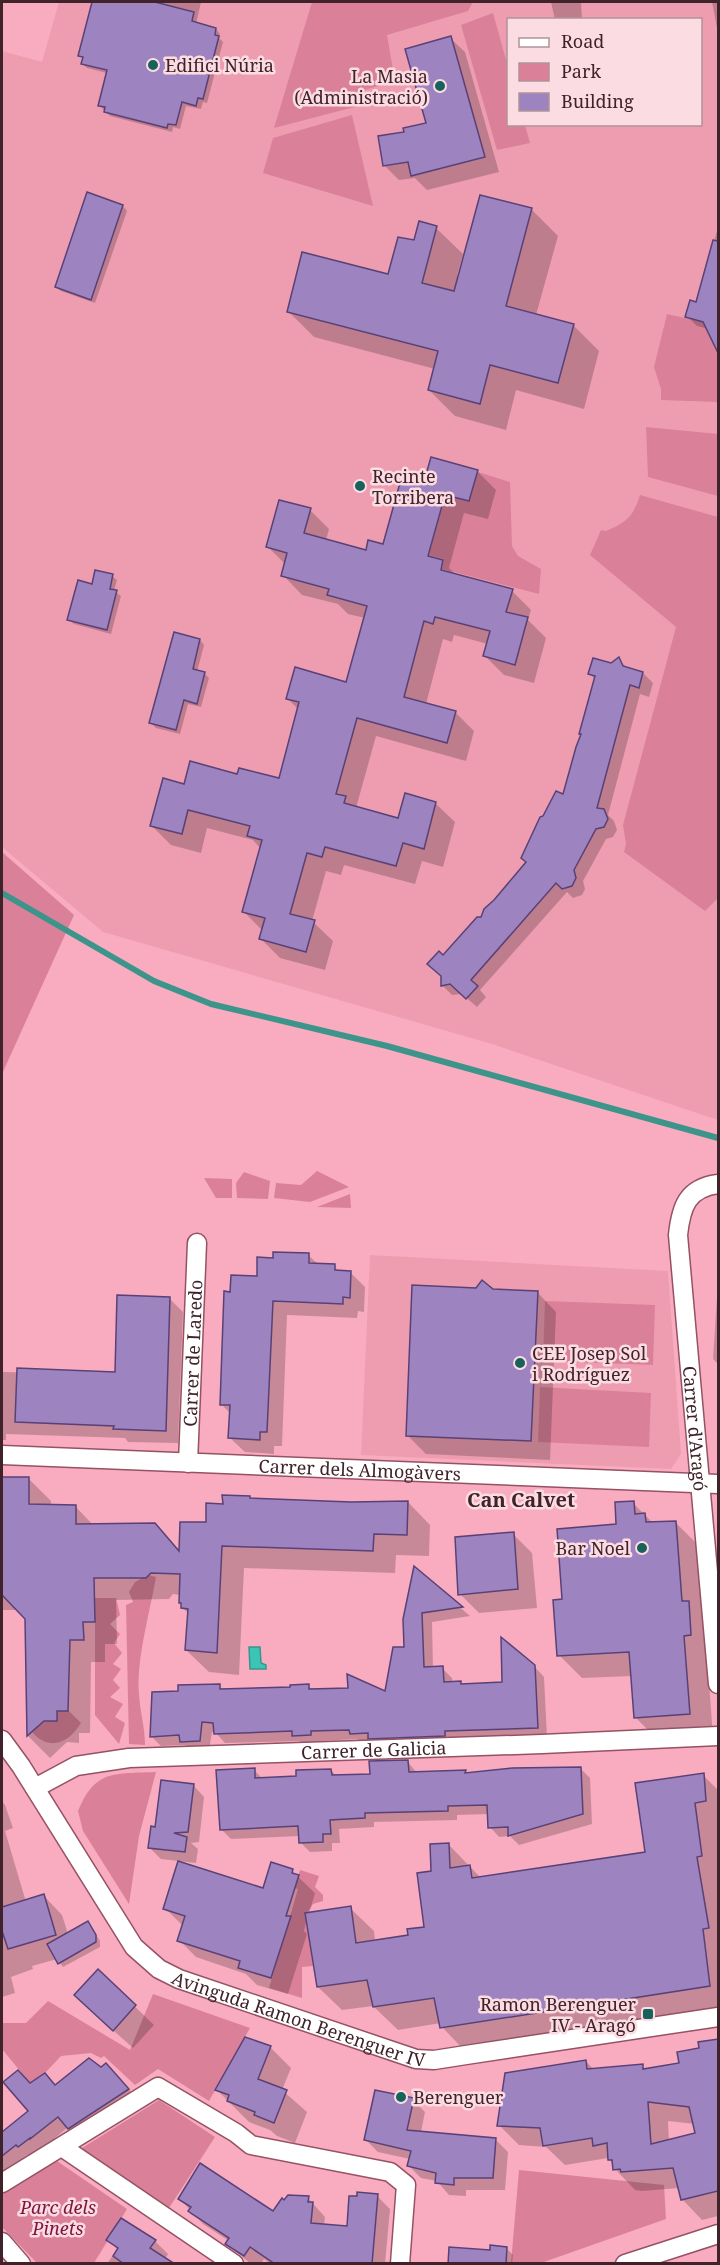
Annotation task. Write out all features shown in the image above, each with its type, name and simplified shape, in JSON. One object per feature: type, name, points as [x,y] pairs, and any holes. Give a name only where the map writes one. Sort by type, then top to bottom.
[{"type":"street","name":"Carrer d'Aragó","points":[[718,1184],[708,1185],[694,1192],[685,1202],[680,1216],[678,1234],[710,1485],[718,1684]]},
{"type":"street","name":"Carrer de Laredo","points":[[188,1462],[197,1243]]},
{"type":"street","name":"Carrer dels Almogàvers","points":[[2,1455],[710,1485]]},
{"type":"street","name":"Carrer de Galicia","points":[[34,1788],[76,1766],[129,1758],[718,1736]]},
{"type":"street","name":"Avinguda Ramon Berenguer IV","points":[[2,1740],[134,1947],[159,1969],[202,1987],[416,2059],[434,2060],[718,2017]]},
{"type":"street","points":[[2,2183],[158,2087],[236,2133],[251,2145],[390,2172],[406,2185],[400,2264]]},
{"type":"street","points":[[62,2147],[234,2264]]},
{"type":"street","points":[[625,2264],[718,2234]]},
{"type":"street","points":[[2,2242],[21,2264]]},
{"type":"shaded area","name":"Recinte Torribera","points":[[59,2],[718,2],[718,1120],[492,1044],[103,932],[2,847],[2,51],[42,62]]},
{"type":"shaded area","name":"CEE Josep Sol i Rodríguez","points":[[370,1255],[668,1271],[681,1454],[671,1469],[361,1455]]},
{"type":"shaded area","points":[[249,1647],[260,1647],[261,1663],[266,1665],[266,1669],[250,1669]]},
{"type":"green space","points":[[312,2],[473,2],[468,11],[387,35],[395,81],[361,91],[362,105],[274,128]]},
{"type":"green space","points":[[493,13],[507,63],[507,126],[525,126],[530,143],[497,150],[461,25]]},
{"type":"green space","points":[[352,115],[373,206],[263,173],[273,138]]},
{"type":"green space","points":[[667,314],[702,322],[705,327],[718,327],[718,402],[661,400],[661,389],[654,367]]},
{"type":"green space","points":[[646,427],[718,434],[718,496],[648,477]]},
{"type":"green space","points":[[478,472],[510,482],[512,546],[518,556],[541,569],[539,594],[442,569],[444,559],[429,555],[445,496],[469,502]]},
{"type":"green space","points":[[640,495],[718,517],[718,898],[705,911],[624,852],[626,844],[623,825],[676,627],[590,555],[601,530],[606,531],[628,518],[635,509]]},
{"type":"green space","points":[[2,852],[74,915],[2,1074]]},
{"type":"green space","points":[[317,1171],[349,1187],[310,1202],[274,1198],[276,1183],[301,1185]]},
{"type":"green space","points":[[244,1172],[270,1181],[268,1199],[237,1198],[236,1183]]},
{"type":"green space","points":[[204,1178],[232,1179],[232,1198],[216,1198]]},
{"type":"green space","points":[[350,1194],[351,1208],[317,1207]]},
{"type":"green space","points":[[545,1301],[655,1305],[653,1365],[543,1361]]},
{"type":"green space","points":[[540,1387],[651,1393],[649,1447],[538,1442]]},
{"type":"green space","points":[[148,1575],[156,1577],[144,1636],[139,1681],[145,1745],[129,1744],[126,1605],[133,1602],[129,1592],[135,1582]]},
{"type":"green space","points":[[95,1598],[116,1598],[120,1615],[110,1624],[120,1634],[114,1643],[122,1653],[113,1664],[121,1669],[113,1680],[120,1688],[110,1697],[123,1704],[115,1717],[125,1723],[119,1744],[95,1715]]},
{"type":"green space","points":[[57,1711],[69,1711],[81,1723],[65,1740],[45,1742],[32,1732],[35,1729],[32,1721],[57,1717]]},
{"type":"green space","points":[[156,1772],[139,1836],[129,1904],[83,1831],[78,1811],[92,1787],[108,1776]]},
{"type":"green space","points":[[300,1870],[319,1876],[315,1887],[323,1895],[323,1901],[313,1904],[306,1914],[313,1966],[302,1967],[302,1998],[269,1988],[298,1889],[294,1888]]},
{"type":"green space","points":[[153,1994],[250,2028],[209,2101],[158,2069],[135,2085],[104,2056],[101,2058],[91,2053],[61,2056],[45,2073],[30,2083],[2,2049],[2,2023],[26,2023],[48,2001],[130,2050]]},
{"type":"green space","points":[[159,2100],[215,2137],[169,2208],[79,2150]]},
{"type":"green space","name":"Parc dels Pinets","points":[[57,2161],[127,2209],[94,2263],[37,2263],[2,2227],[2,2192]]},
{"type":"green space","points":[[519,2170],[664,2185],[666,2219],[541,2263],[511,2263]]},
{"type":"building","name":"Edifici Núria","points":[[92,2],[155,2],[194,12],[192,21],[216,28],[215,35],[219,36],[203,99],[198,98],[196,106],[182,102],[176,125],[168,124],[167,128],[104,112],[105,107],[98,106],[107,70],[81,64],[83,57],[78,56]]},
{"type":"building","name":"La Masia (Administració)","points":[[451,36],[485,157],[411,176],[408,162],[383,166],[378,136],[404,132],[403,128],[426,123],[405,49]]},
{"type":"building","points":[[87,192],[123,205],[91,300],[55,287]]},
{"type":"building","points":[[480,195],[532,208],[506,306],[574,324],[558,383],[490,365],[480,404],[428,390],[438,351],[287,312],[302,252],[388,274],[398,237],[414,240],[419,221],[437,226],[422,283],[454,291]]},
{"type":"building","points":[[713,240],[718,241],[718,353],[703,322],[685,317],[690,300],[696,302]]},
{"type":"building","points":[[431,457],[478,470],[469,501],[445,495],[428,556],[443,560],[441,570],[513,589],[506,612],[528,617],[515,665],[483,656],[490,631],[435,617],[433,624],[424,621],[404,697],[456,711],[447,743],[357,718],[336,794],[346,796],[344,803],[398,818],[405,793],[436,802],[424,849],[403,843],[396,866],[325,847],[322,857],[307,853],[290,914],[315,920],[306,952],[259,939],[265,918],[242,912],[262,840],[247,836],[250,826],[188,810],[182,834],[150,826],[163,778],[184,784],[190,761],[237,774],[239,768],[279,778],[299,702],[286,699],[295,667],[346,682],[367,606],[327,595],[329,589],[281,576],[287,553],[266,547],[279,500],[311,508],[304,533],[366,550],[368,540],[383,544],[403,472],[425,478]]},
{"type":"building","points":[[95,570],[113,574],[110,589],[117,590],[107,630],[67,620],[78,580],[92,584]]},
{"type":"building","points":[[174,632],[200,639],[193,669],[205,672],[197,704],[184,700],[176,730],[149,723]]},
{"type":"building","points":[[619,657],[623,666],[643,672],[639,688],[630,685],[597,808],[604,809],[608,819],[604,827],[596,829],[574,870],[576,878],[572,886],[562,889],[556,883],[471,980],[478,986],[466,999],[450,984],[441,986],[441,976],[427,964],[439,951],[443,955],[477,917],[481,917],[484,909],[526,862],[521,858],[540,817],[543,816],[556,791],[563,794],[595,676],[588,674],[593,658],[611,663]]},
{"type":"building","points":[[273,1252],[309,1253],[309,1263],[335,1264],[335,1270],[351,1271],[350,1298],[343,1297],[343,1304],[273,1301],[267,1432],[260,1432],[260,1440],[228,1438],[230,1405],[220,1405],[224,1291],[230,1292],[231,1275],[257,1276],[257,1257],[273,1258]]},
{"type":"building","points":[[482,1280],[493,1289],[538,1291],[531,1441],[406,1436],[412,1285],[476,1288]]},
{"type":"building","points":[[117,1295],[170,1297],[166,1431],[113,1429],[114,1426],[15,1422],[17,1368],[115,1372]]},
{"type":"building","points":[[2,1477],[29,1477],[29,1504],[76,1505],[76,1524],[155,1523],[179,1551],[180,1522],[206,1522],[206,1503],[223,1504],[222,1495],[351,1502],[408,1501],[407,1535],[374,1534],[373,1551],[222,1546],[217,1653],[185,1650],[188,1609],[181,1608],[181,1603],[179,1603],[180,1574],[151,1573],[146,1578],[94,1578],[95,1622],[83,1622],[84,1640],[70,1640],[68,1711],[57,1711],[57,1721],[44,1721],[27,1736],[25,1619],[2,1595]]},
{"type":"building","points":[[634,1501],[635,1514],[645,1513],[646,1522],[676,1521],[682,1601],[689,1601],[691,1635],[684,1636],[690,1714],[634,1718],[629,1652],[557,1656],[553,1600],[562,1599],[557,1529],[616,1524],[615,1502]]},
{"type":"building","points":[[514,1532],[518,1589],[458,1595],[455,1537]]},
{"type":"building","points":[[414,1566],[463,1607],[422,1613],[424,1667],[443,1666],[444,1682],[461,1681],[461,1684],[502,1682],[501,1637],[535,1665],[538,1728],[445,1731],[445,1736],[368,1739],[368,1733],[350,1734],[349,1730],[311,1731],[311,1735],[292,1736],[292,1731],[214,1734],[213,1723],[202,1722],[200,1741],[180,1742],[179,1735],[150,1737],[152,1692],[178,1691],[178,1685],[220,1684],[220,1689],[290,1687],[290,1685],[309,1684],[309,1689],[348,1688],[347,1674],[385,1691],[393,1647],[404,1647],[403,1619]]},
{"type":"building","points":[[408,1760],[409,1772],[466,1770],[465,1773],[512,1768],[581,1767],[583,1814],[508,1836],[508,1827],[488,1828],[487,1805],[448,1806],[448,1811],[365,1813],[365,1818],[330,1820],[331,1834],[323,1834],[323,1842],[299,1843],[298,1826],[220,1830],[216,1770],[255,1768],[255,1778],[296,1776],[296,1770],[331,1769],[332,1775],[370,1774],[369,1761]]},
{"type":"building","points":[[704,1773],[706,1801],[695,1803],[702,1856],[697,1857],[709,1928],[703,1929],[710,1986],[440,2028],[434,1998],[373,2007],[367,1980],[317,1987],[305,1913],[351,1906],[356,1943],[408,1935],[407,1929],[424,1927],[417,1873],[431,1871],[430,1844],[449,1843],[450,1868],[470,1865],[472,1878],[645,1852],[635,1783]]},
{"type":"building","points":[[161,1780],[194,1784],[188,1832],[174,1833],[187,1837],[185,1852],[148,1848],[151,1826],[155,1827]]},
{"type":"building","points":[[178,1861],[263,1888],[271,1862],[293,1869],[292,1873],[299,1875],[286,1916],[291,1916],[271,1978],[238,1968],[240,1961],[177,1941],[185,1916],[163,1909]]},
{"type":"building","points":[[44,1894],[56,1935],[8,1949],[2,1931],[2,1907]]},
{"type":"building","points":[[88,1921],[96,1935],[96,1942],[58,1964],[47,1944]]},
{"type":"building","points":[[98,1969],[136,2005],[113,2031],[74,1995]]},
{"type":"building","points":[[245,2037],[271,2046],[258,2079],[287,2090],[274,2123],[254,2115],[255,2112],[227,2101],[229,2095],[215,2090]]},
{"type":"building","points":[[718,2039],[718,2191],[681,2200],[673,2168],[621,2172],[620,2169],[613,2170],[612,2160],[608,2160],[607,2143],[593,2146],[592,2138],[543,2146],[540,2128],[497,2126],[505,2073],[586,2060],[587,2069],[643,2064],[643,2069],[679,2063],[677,2052],[699,2048],[698,2042]],"holes":[[[648,2102],[689,2107],[695,2133],[651,2144]]]},
{"type":"building","points":[[89,2058],[101,2067],[106,2063],[129,2089],[68,2129],[58,2117],[30,2139],[18,2147],[16,2145],[2,2156],[2,2132],[28,2111],[3,2082],[18,2070],[30,2083],[45,2073],[55,2085]]},
{"type":"building","points":[[375,2090],[414,2098],[407,2130],[496,2138],[493,2178],[454,2178],[454,2185],[435,2183],[436,2173],[407,2166],[411,2151],[364,2140]]},
{"type":"building","points":[[200,2163],[273,2211],[282,2198],[284,2200],[288,2195],[309,2196],[308,2202],[313,2202],[311,2223],[347,2226],[349,2196],[357,2196],[357,2192],[378,2194],[372,2264],[275,2264],[250,2247],[244,2256],[225,2244],[229,2238],[188,2211],[191,2207],[178,2199]]},
{"type":"building","points":[[121,2218],[156,2240],[150,2248],[175,2264],[124,2264],[113,2256],[118,2248],[106,2240]]},
{"type":"building","points":[[490,2245],[507,2247],[506,2264],[448,2264],[449,2247],[490,2250]]},
{"type":"waterway","points":[[2,893],[154,981],[211,1004],[387,1046],[718,1138]]},
{"type":"place","name":"Edifici Núria","points":[[153,65]]},
{"type":"place","name":"La Masia (Administració)","points":[[440,86]]},
{"type":"place","name":"Recinte Torribera","points":[[360,486]]},
{"type":"place","name":"CEE Josep Sol i Rodríguez","points":[[520,1363]]},
{"type":"place","name":"Bar Noel","points":[[642,1548]]},
{"type":"place","name":"Ramon Berenguer IV - Aragó","points":[[648,2014]]},
{"type":"place","name":"Berenguer","points":[[401,2097]]},
{"type":"district","name":"Can Calvet","points":[[521,1499]]}]
